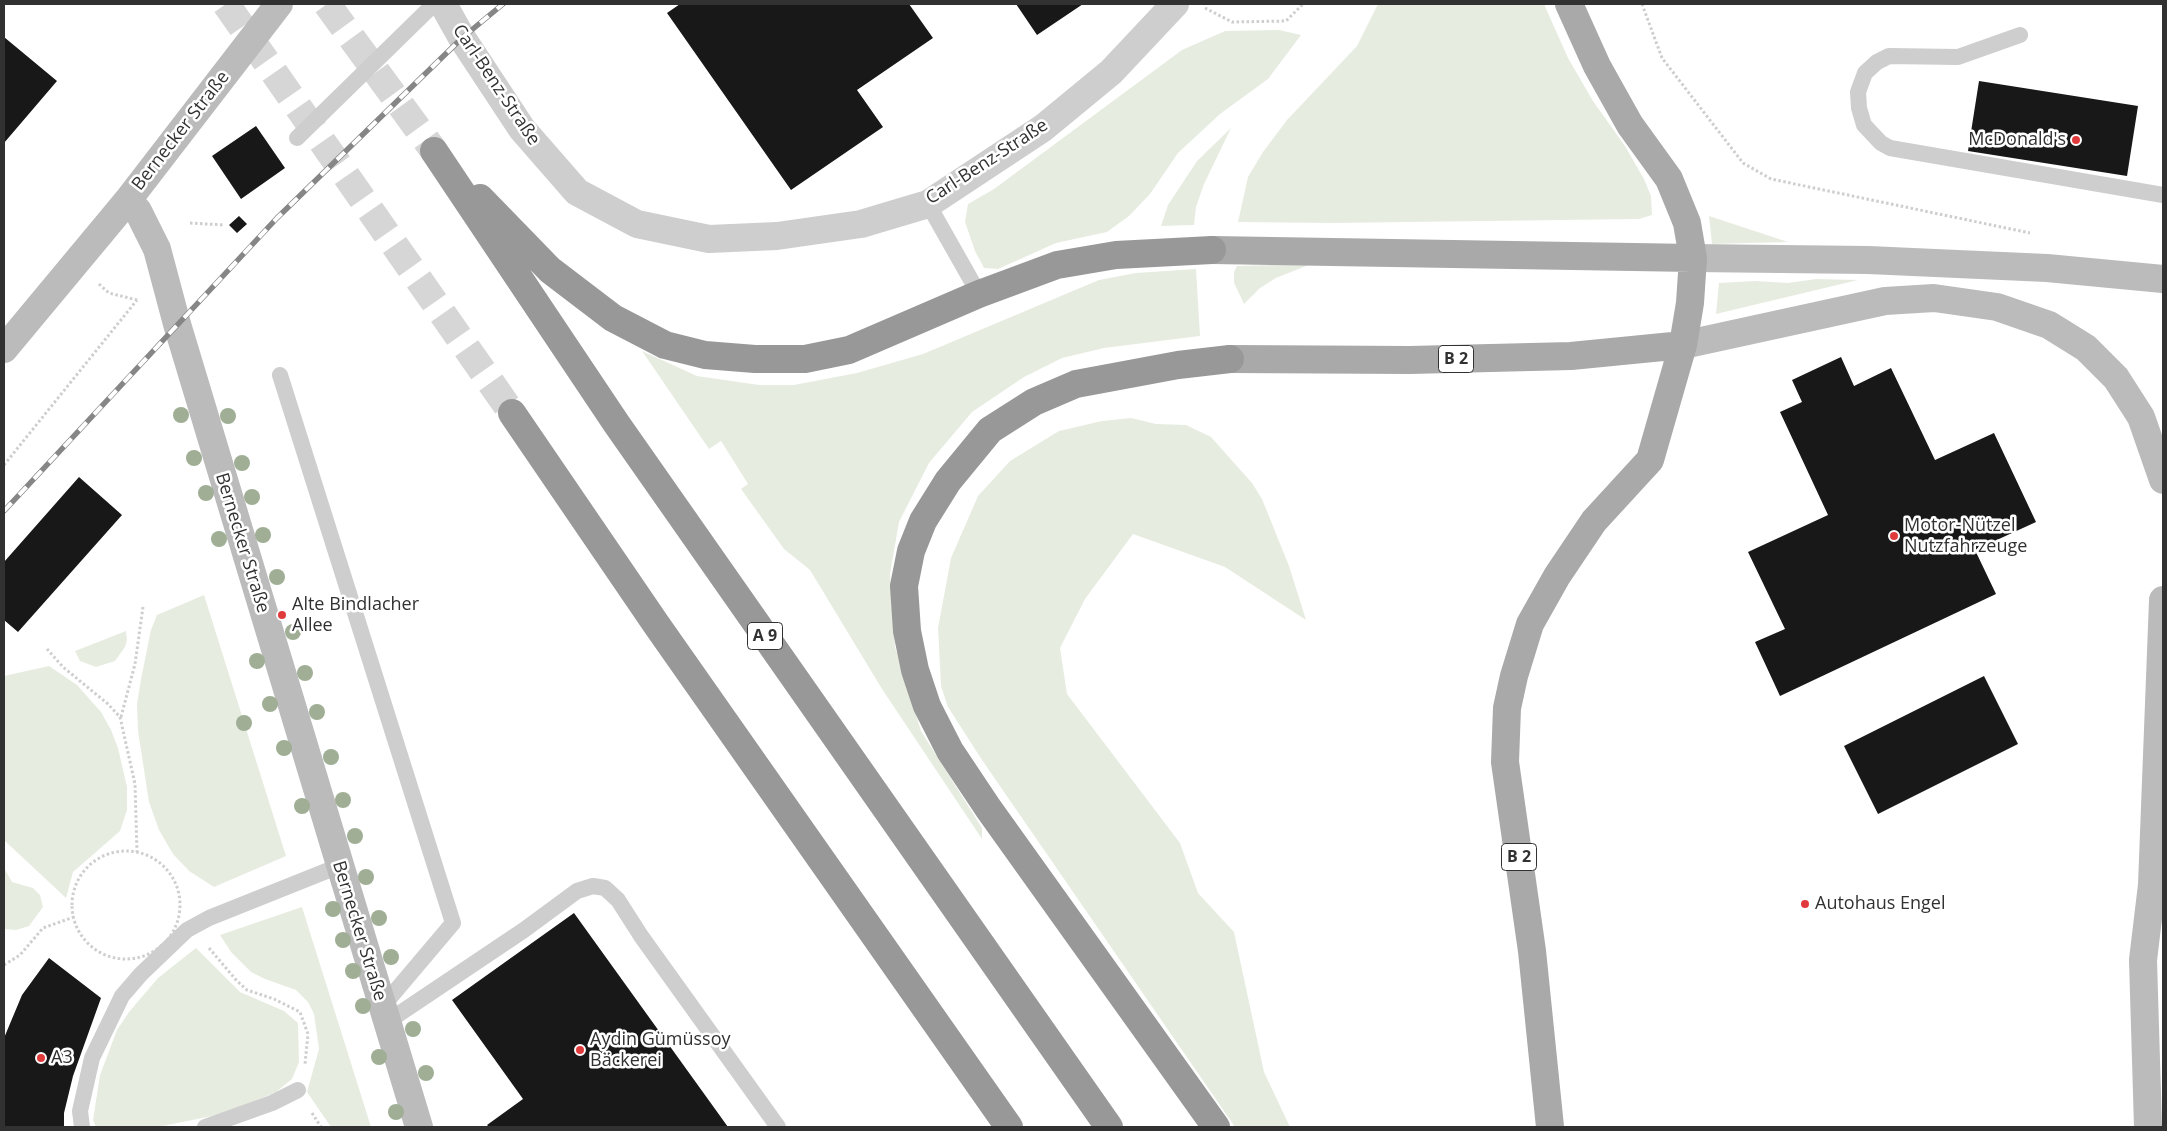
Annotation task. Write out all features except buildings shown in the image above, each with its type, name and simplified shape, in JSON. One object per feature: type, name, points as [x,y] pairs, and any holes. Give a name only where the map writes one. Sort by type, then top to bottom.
[{"type":"highway","name":"A 9","points":[[979,294],[849,350],[805,359],[755,359],[705,355],[665,345],[613,318],[550,270],[434,151],[616,423],[1109,1127]]},
{"type":"highway","points":[[979,294],[1057,265],[1116,256],[1212,250]]},
{"type":"highway","points":[[1216,1127],[988,808],[950,751],[927,706],[915,670],[907,631],[904,586],[911,551],[923,521],[948,481],[990,430],[1034,402],[1076,384],[1178,365],[1230,359]]},
{"type":"highway","points":[[512,413],[662,632],[1009,1127]]},
{"type":"main road","name":"B 2","points":[[1550,1127],[1532,952],[1505,762],[1508,708],[1514,676],[1530,624],[1557,576],[1594,520],[1650,460],[1683,344],[1690,303],[1693,258],[1687,223],[1669,179],[1630,124],[1611,91],[1580,31],[1569,4]]},
{"type":"main road","points":[[1212,250],[1693,258]]},
{"type":"main road","name":"B 2","points":[[1230,359],[1410,360],[1571,356],[1683,344]]},
{"type":"street","name":"Bernecker Straße","points":[[279,4],[128,200],[138,211],[157,249],[177,324],[418,1127]]},
{"type":"street","name":"Carl-Benz-Straße","points":[[443,4],[462,38],[522,129],[577,192],[637,224],[709,238],[777,236],[861,224],[928,204],[1042,128],[1104,78],[1175,4]]},
{"type":"street","points":[[4,349],[128,200]]},
{"type":"street","points":[[1693,258],[1868,260],[2047,268],[2163,279]]},
{"type":"street","points":[[1683,344],[1885,301],[1934,298],[1997,307],[2049,325],[2086,348],[2116,378],[2141,417],[2163,480]]},
{"type":"street","points":[[2148,1127],[2143,960],[2152,885],[2163,600]]},
{"type":"street","points":[[2152,885],[2163,931]]},
{"type":"lane","points":[[297,138],[434,4]]},
{"type":"lane","points":[[2020,35],[1958,57],[1905,56],[1882,59],[1868,70],[1860,85],[1859,108],[1864,125],[1881,143],[1890,148],[2163,195]]},
{"type":"lane","points":[[928,204],[979,294]]},
{"type":"lane","points":[[280,375],[454,923],[385,1015]]},
{"type":"lane","points":[[82,1127],[80,1112],[86,1081],[92,1058],[107,1024],[122,996],[182,928],[339,866]]},
{"type":"lane","points":[[385,1015],[524,930],[577,891],[593,886],[605,888],[618,900],[778,1127]]},
{"type":"lane","points":[[205,1127],[272,1103],[298,1090]]},
{"type":"path","points":[[1202,8],[1232,22],[1286,21],[1303,4]]},
{"type":"path","points":[[1642,4],[1662,58],[1743,163],[1771,179],[1918,211]]},
{"type":"path","points":[[190,223],[224,225]]},
{"type":"path","points":[[4,465],[136,300],[109,293],[74,264]]},
{"type":"path","points":[[136,852],[135,784],[120,717],[135,664],[143,607]]},
{"type":"path","points":[[47,649],[63,667],[108,704],[120,717]]},
{"type":"path","points":[[182,928],[150,954],[138,959],[118,959],[100,953],[85,941],[75,924],[73,896],[81,875],[97,859],[109,853],[126,850],[160,861],[175,879],[181,898],[182,928],[207,946],[247,990],[274,999],[300,1012],[306,1023],[308,1034],[307,1058],[298,1090],[320,1127]]},
{"type":"path","points":[[4,965],[20,954],[43,928],[57,921],[74,917]]},
{"type":"shaded area","points":[[1378,4],[1544,4],[1568,58],[1593,101],[1625,146],[1644,179],[1651,196],[1652,215],[1639,219],[1331,223],[1238,222],[1248,177],[1263,152],[1287,120],[1357,46]]},
{"type":"shaded area","points":[[1279,30],[1301,35],[1268,79],[1220,114],[1178,153],[1150,194],[1129,216],[1107,232],[1056,243],[998,269],[984,268],[975,251],[965,222],[968,204],[994,189],[1182,50],[1225,31]]},
{"type":"shaded area","points":[[1231,128],[1204,184],[1196,207],[1194,225],[1161,226],[1168,205],[1197,161]]},
{"type":"shaded area","points":[[1709,216],[1788,242],[1712,244]]},
{"type":"shaded area","points":[[1311,264],[1276,278],[1260,288],[1244,304],[1234,283],[1234,272],[1237,266]]},
{"type":"shaded area","points":[[1196,269],[1200,336],[1104,348],[1062,358],[1024,377],[972,412],[929,463],[899,522],[890,574],[895,647],[921,731],[982,828],[982,839],[882,689],[810,570],[784,549],[741,489],[748,484],[721,441],[709,449],[642,351],[697,376],[759,385],[794,385],[857,373],[923,354],[1099,280],[1136,273]]},
{"type":"shaded area","points":[[1816,279],[1858,280],[1716,314],[1719,283],[1756,281],[1788,283]]},
{"type":"shaded area","points":[[1131,418],[1156,424],[1186,425],[1211,437],[1252,483],[1262,499],[1289,566],[1306,620],[1225,567],[1133,534],[1085,599],[1060,648],[1067,694],[1180,843],[1198,893],[1234,932],[1264,1072],[1290,1127],[1235,1127],[982,760],[948,707],[941,686],[938,628],[951,558],[978,496],[1010,461],[1059,431],[1102,421]]},
{"type":"shaded area","points":[[204,595],[286,856],[214,887],[189,871],[173,854],[159,830],[149,802],[138,731],[137,704],[151,630],[157,615]]},
{"type":"shaded area","points":[[126,631],[127,640],[125,647],[115,661],[96,667],[80,661],[75,651]]},
{"type":"shaded area","points":[[49,666],[77,685],[101,712],[118,748],[127,787],[127,810],[120,831],[73,872],[66,898],[5,841],[4,843],[4,676]]},
{"type":"shaded area","points":[[4,868],[12,882],[33,888],[40,895],[43,907],[29,926],[16,930],[4,929]]},
{"type":"shaded area","points":[[302,907],[371,1127],[331,1127],[307,1092],[319,1049],[314,1014],[308,1002],[296,990],[251,972],[231,952],[220,935]]},
{"type":"shaded area","points":[[196,948],[240,992],[284,1011],[298,1023],[299,1062],[292,1079],[276,1092],[241,1107],[212,1116],[158,1127],[96,1127],[93,1120],[100,1075],[117,1030],[129,1012],[158,978]]},
{"type":"tunnel","points":[[226,4],[512,413]]},
{"type":"tunnel","points":[[327,4],[434,151]]},
{"type":"railway","points":[[4,511],[277,218],[462,38],[503,4]]},
{"type":"place","name":"McDonald's","points":[[2076,140]]},
{"type":"place","name":"Motor-Nützel Nutzfahrzeuge","points":[[1894,536]]},
{"type":"place","name":"Alte Bindlacher Allee","points":[[282,615]]},
{"type":"place","name":"Autohaus Engel","points":[[1805,904]]},
{"type":"place","name":"Aydin Gümüssoy Bäckerei","points":[[580,1050]]},
{"type":"place","name":"A3","points":[[41,1058]]}]
